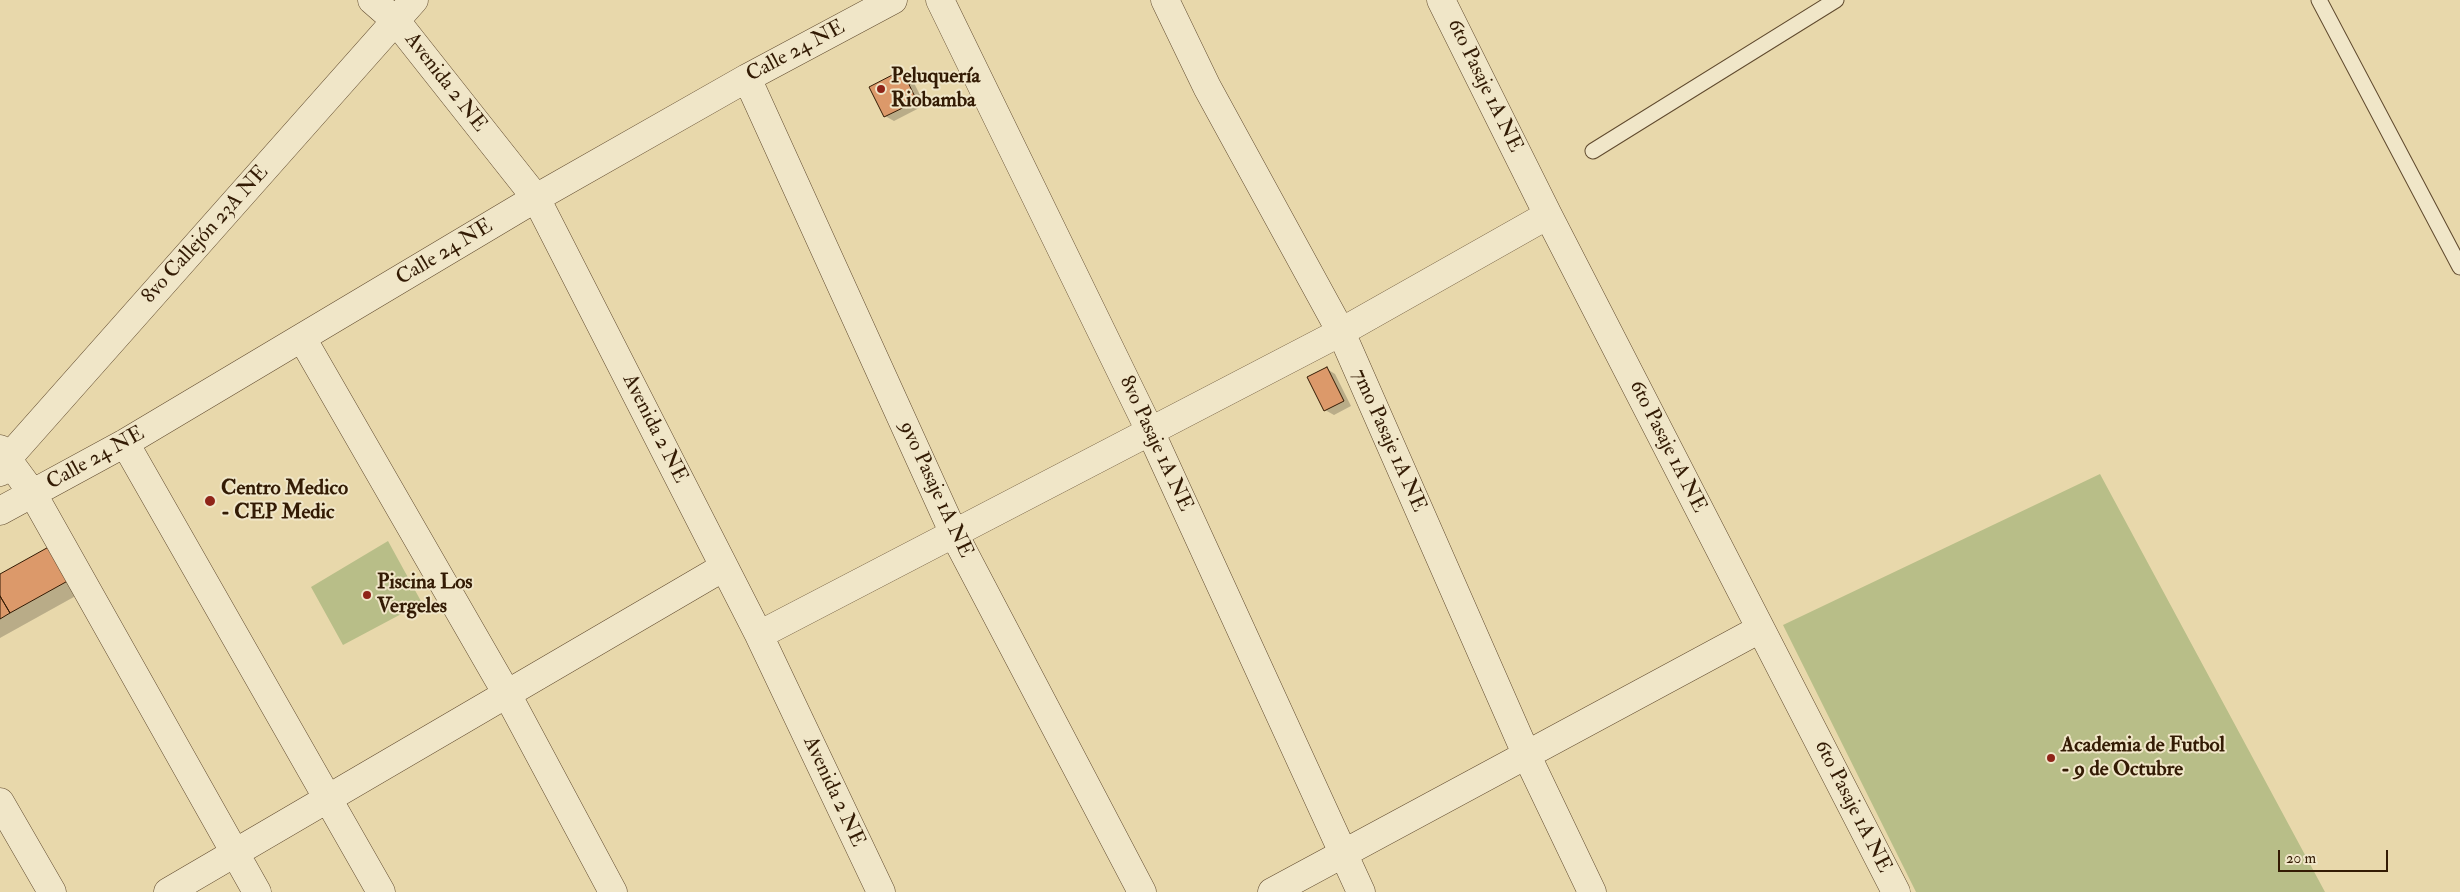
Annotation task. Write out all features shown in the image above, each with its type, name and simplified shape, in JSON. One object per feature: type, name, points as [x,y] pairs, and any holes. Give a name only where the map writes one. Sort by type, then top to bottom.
[{"type":"street","name":"Avenida 2 NE","points":[[372,0],[396,21],[536,198],[759,635],[880,892]]},
{"type":"street","name":"8vo Callejón 23A NE","points":[[3,460],[414,0]]},
{"type":"street","name":"Calle 24 NE","points":[[0,511],[126,443],[536,198],[747,78],[893,0]]},
{"type":"street","name":"8vo Pasaje 1A NE","points":[[940,0],[1150,431],[1342,855],[1361,892]]},
{"type":"street","name":"7mo Pasaje 1A NE","points":[[1165,0],[1207,87],[1340,332],[1527,756],[1592,892]]},
{"type":"street","name":"6to Pasaje 1A NE","points":[[1441,0],[1548,215],[1896,892]]},
{"type":"street","name":"9vo Pasaje 1A NE","points":[[747,78],[954,534],[1142,892]]},
{"type":"street","points":[[759,635],[1340,332],[1548,215]]},
{"type":"street","points":[[302,338],[507,694],[613,892]]},
{"type":"street","points":[[126,443],[381,892]]},
{"type":"street","points":[[3,460],[33,494],[257,892]]},
{"type":"street","points":[[168,892],[724,567]]},
{"type":"street","points":[[1272,892],[1760,629]]},
{"type":"street","points":[[0,802],[52,892]]},
{"type":"lane","points":[[1593,151],[1836,0]]},
{"type":"lane","points":[[2319,0],[2460,266]]},
{"type":"green space","name":"Academia de Futbol - 9 de Octubre","points":[[2100,474],[2325,892],[1916,892],[1783,625]]},
{"type":"green space","name":"Piscina Los Vergeles","points":[[388,541],[422,603],[343,645],[311,587]]},
{"type":"building","points":[[902,70],[917,101],[884,117],[869,87]]},
{"type":"building","points":[[1327,367],[1344,401],[1324,411],[1307,377]]},
{"type":"building","points":[[54,544],[73,578],[10,613],[0,596],[0,574]]},
{"type":"building","points":[[0,596],[10,613],[0,619]]},
{"type":"place","name":"Peluquería Riobamba","points":[[881,89]]},
{"type":"place","name":"Centro Medico - CEP Medic","points":[[210,501]]},
{"type":"place","name":"Piscina Los Vergeles","points":[[367,595]]},
{"type":"place","name":"Academia de Futbol - 9 de Octubre","points":[[2051,758]]}]
